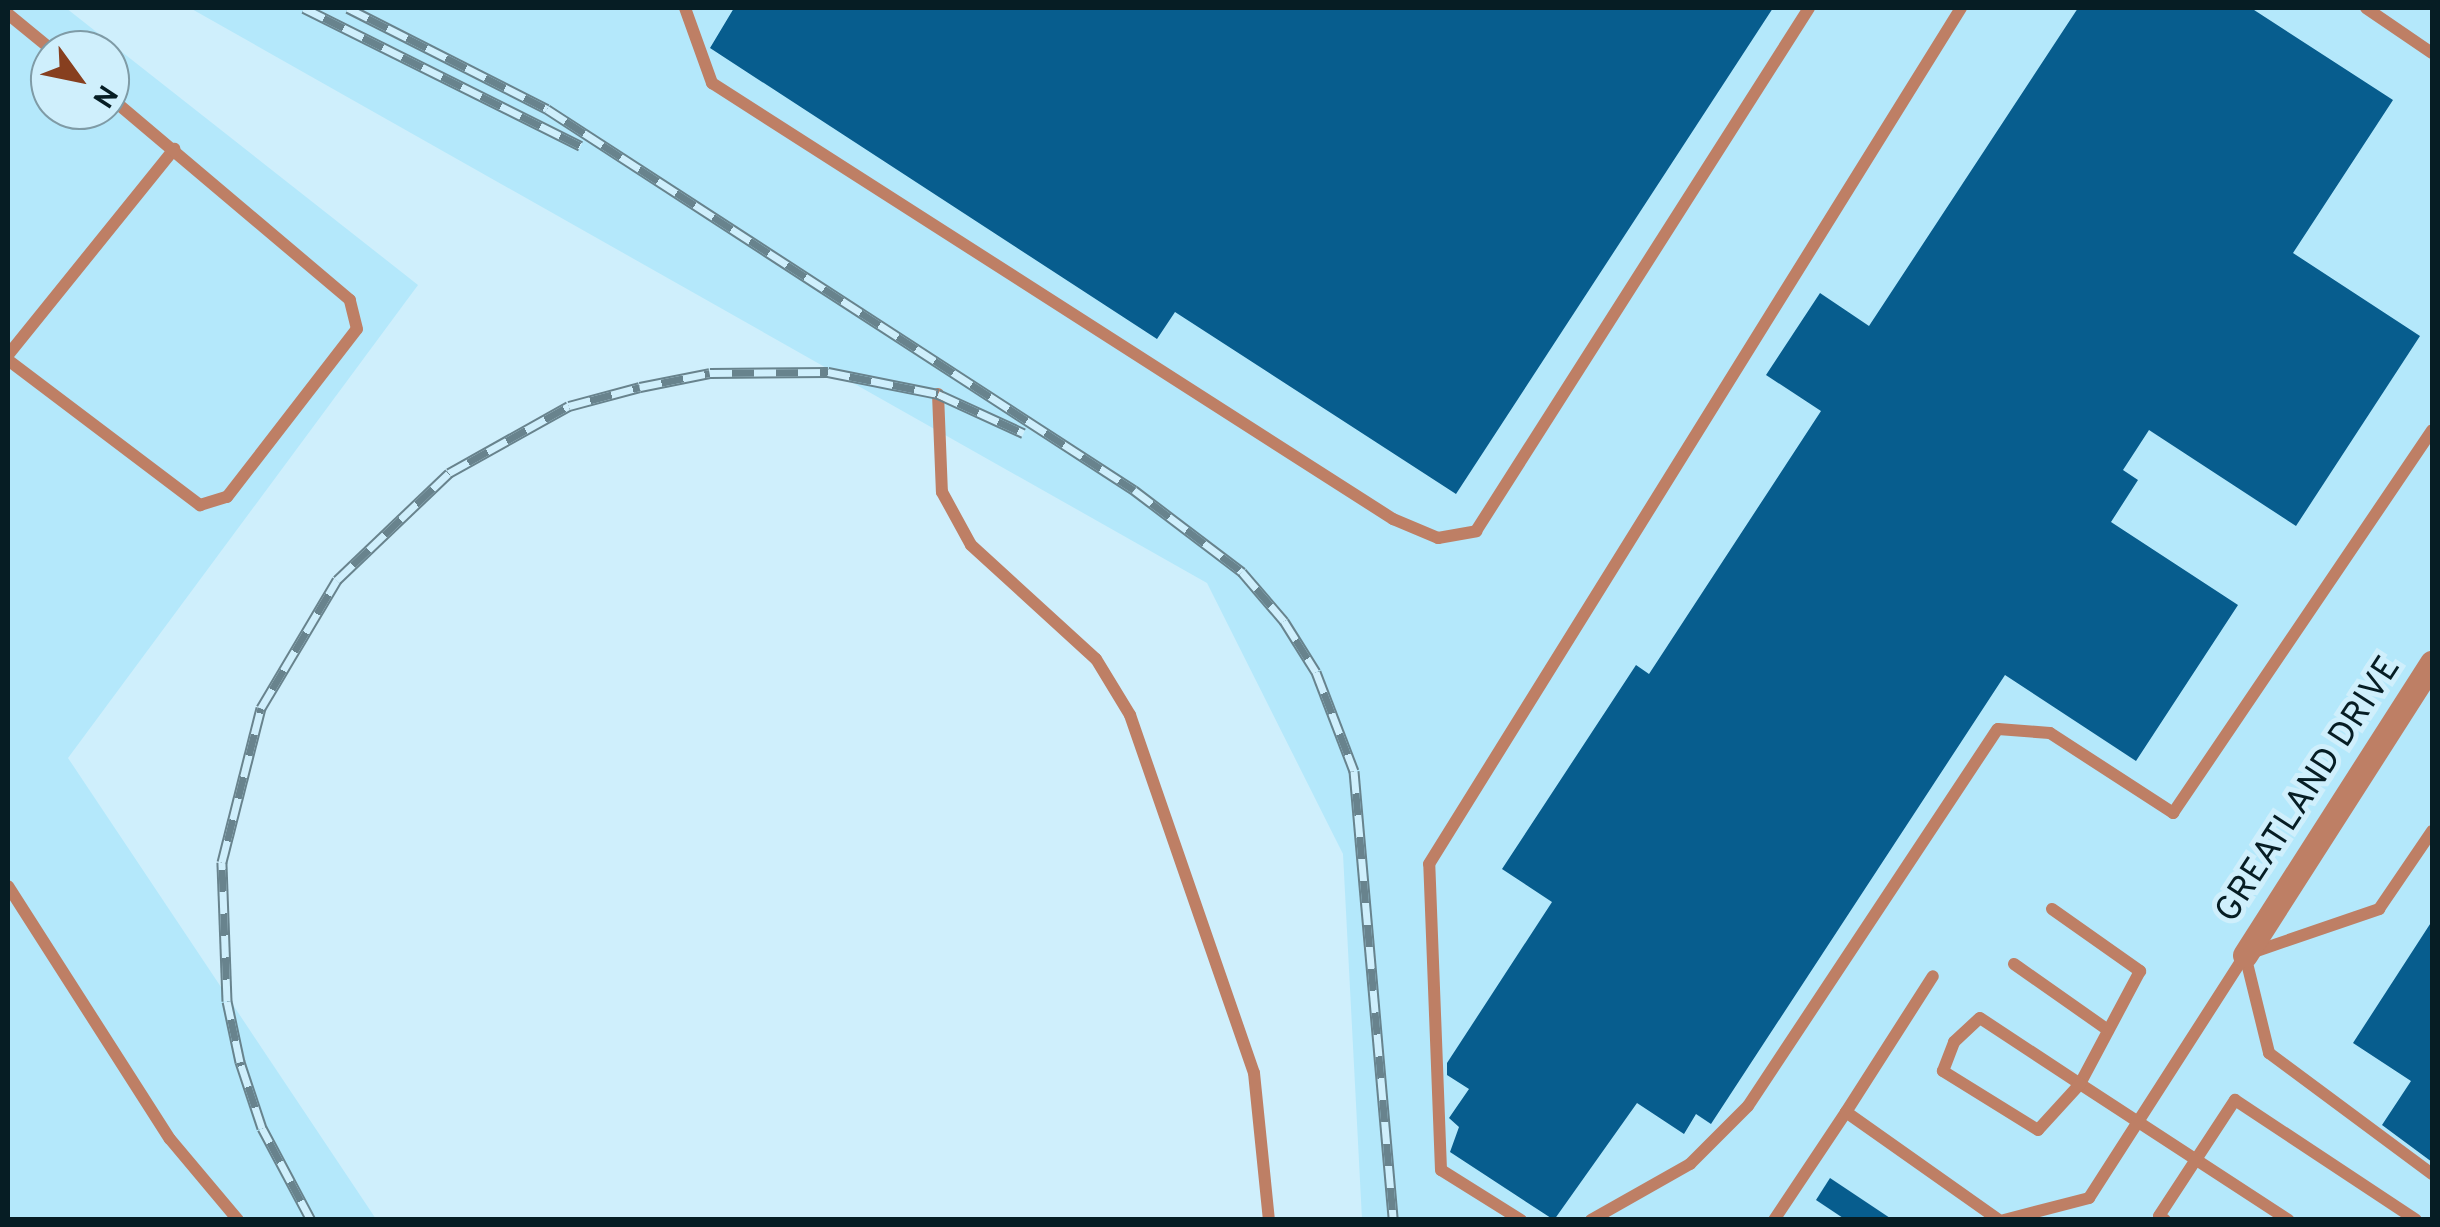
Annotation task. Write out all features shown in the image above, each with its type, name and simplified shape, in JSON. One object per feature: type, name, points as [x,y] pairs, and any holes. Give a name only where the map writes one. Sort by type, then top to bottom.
[{"type":"street","name":"GREATLAND DRIVE","points":[[2245,955],[2432,663]]},
{"type":"lane","points":[[685,8],[712,84],[1392,518],[1438,538],[1476,531],[1809,8]]},
{"type":"lane","points":[[1520,1220],[1441,1170],[1429,864],[1961,8]]},
{"type":"lane","points":[[2366,8],[2432,53]]},
{"type":"lane","points":[[8,14],[30,32]]},
{"type":"lane","points":[[130,113],[174,149],[350,300],[358,329],[227,497],[200,504],[8,358],[174,149]]},
{"type":"lane","points":[[938,394],[942,492],[971,545],[1096,659],[1130,715],[1250,1057],[1269,1220]]},
{"type":"lane","points":[[1591,1220],[1690,1164],[1748,1106],[1998,730],[2050,733],[2173,813],[2432,431]]},
{"type":"lane","points":[[1846,1112],[2001,1220],[2089,1198],[2245,955],[2379,909],[2432,831]]},
{"type":"lane","points":[[8,886],[170,1139],[238,1220]]},
{"type":"lane","points":[[2052,909],[2140,971],[2080,1084],[2038,1130],[1943,1071],[1954,1042],[1980,1018],[2080,1084],[2290,1220]]},
{"type":"lane","points":[[2245,955],[2269,1053],[2432,1174]]},
{"type":"lane","points":[[2014,964],[2108,1030]]},
{"type":"lane","points":[[1774,1220],[1932,976]]},
{"type":"lane","points":[[2165,1220],[2159,1216],[2235,1100],[2416,1220]]},
{"type":"shaded area","points":[[8,8],[66,8],[94,30],[30,30],[30,130],[130,130],[130,58],[418,285],[68,758],[376,1219],[8,1219]]},
{"type":"shaded area","points":[[190,8],[2432,8],[2432,1219],[1362,1219],[1343,854],[1207,583]]},
{"type":"building","points":[[734,8],[1773,8],[1456,494],[1175,312],[1157,339],[710,48]]},
{"type":"building","points":[[2078,8],[2251,8],[2393,100],[2293,253],[2420,336],[2296,526],[2149,430],[2123,470],[2138,480],[2111,522],[2238,605],[2136,761],[2005,675],[1711,1124],[1696,1114],[1684,1134],[1637,1103],[1554,1220],[1450,1152],[1459,1127],[1449,1118],[1469,1089],[1447,1075],[1447,1063],[1552,902],[1502,869],[1636,665],[1649,674],[1821,411],[1766,375],[1820,293],[1869,326]]},
{"type":"building","points":[[2432,921],[2432,1162],[2382,1125],[2411,1081],[2353,1043]]},
{"type":"building","points":[[1830,1178],[1893,1220],[1846,1220],[1816,1200]]},
{"type":"railway","points":[[304,8],[581,146]]},
{"type":"railway","points":[[348,8],[547,109],[1134,490],[1242,572],[1284,621],[1316,672],[1354,771],[1393,1220]]},
{"type":"railway","points":[[311,1220],[262,1128],[240,1062],[227,1001],[222,862],[261,708],[337,580],[449,473],[569,406],[640,387],[710,373],[828,372],[938,394],[1023,433]]}]
